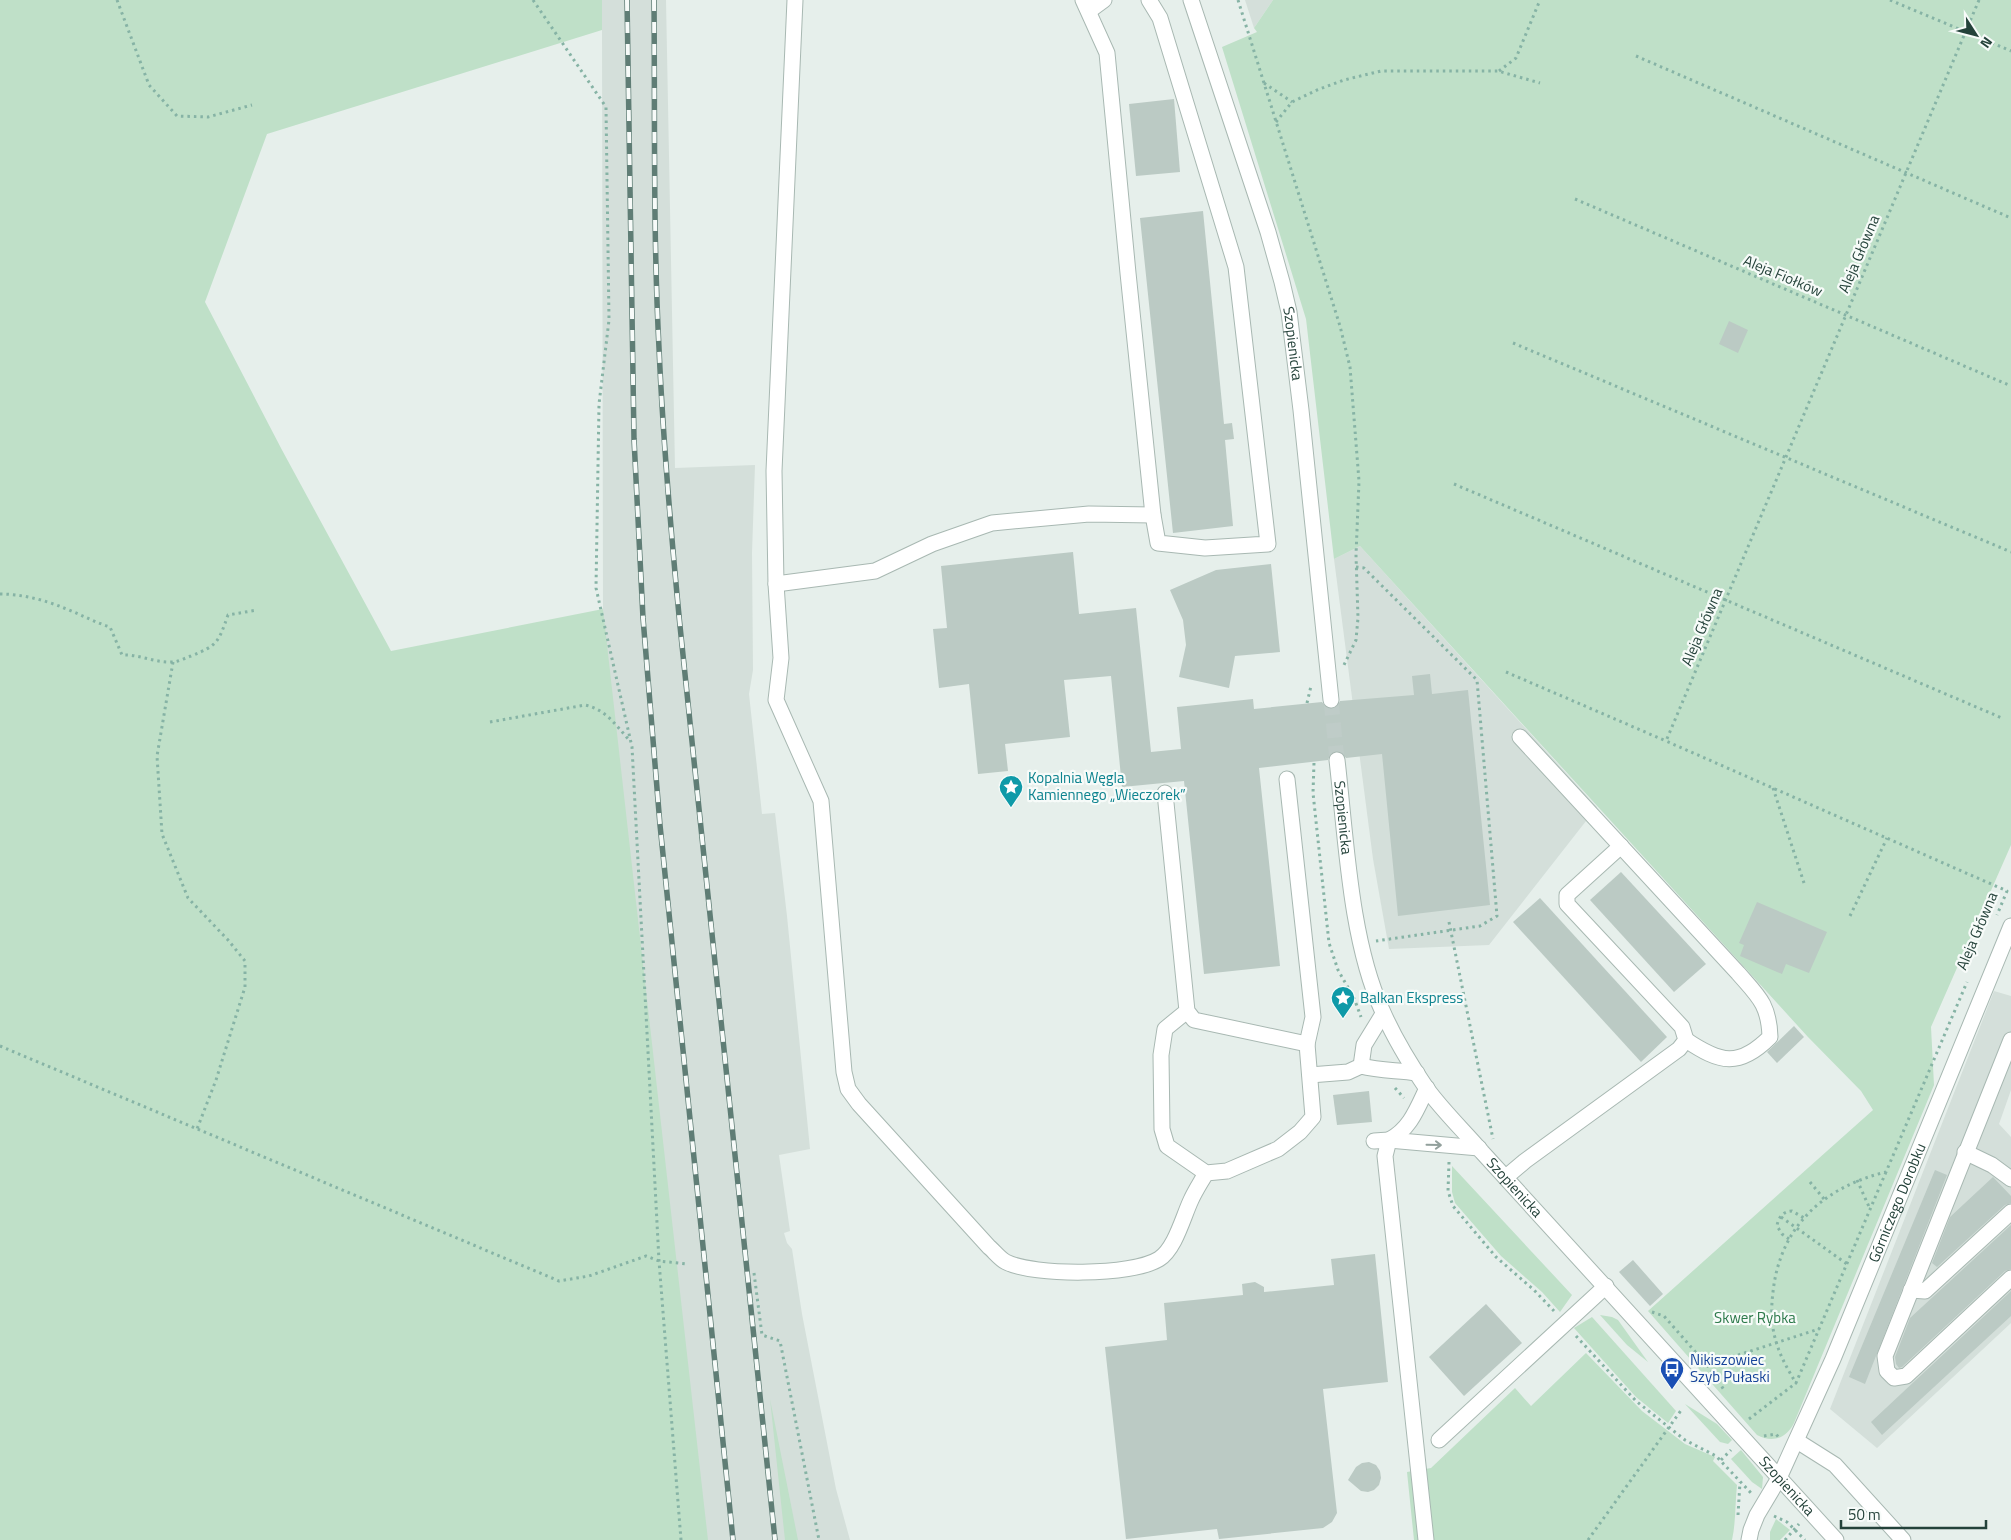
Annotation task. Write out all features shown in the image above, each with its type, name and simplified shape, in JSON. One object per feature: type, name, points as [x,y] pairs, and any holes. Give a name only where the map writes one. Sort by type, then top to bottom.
[{"type":"street","points":[[794,0],[774,471],[776,584],[781,658],[776,700],[821,800],[844,1072],[848,1089],[859,1104],[989,1247],[1005,1262],[1034,1269],[1081,1273],[1141,1266],[1160,1259],[1173,1243],[1192,1198],[1206,1173]]},
{"type":"street","points":[[1104,0],[1086,6],[1107,53],[1153,515],[1158,543],[1205,548],[1268,544],[1236,267],[1160,18],[1149,0]]},
{"type":"street","name":"Szopienicka","points":[[1191,0],[1268,232],[1287,304],[1301,410],[1331,700]]},
{"type":"street","points":[[776,584],[875,571],[932,544],[992,523],[1090,514],[1153,515]]},
{"type":"street","points":[[1520,737],[1621,846],[1738,973],[1762,1002],[1769,1018],[1770,1037],[1756,1050],[1743,1057],[1722,1059],[1704,1052],[1686,1040],[1682,1027],[1567,904],[1567,895],[1621,846]]},
{"type":"street","name":"Szopienicka","points":[[1337,760],[1358,931],[1367,970],[1383,1014],[1402,1050],[1427,1088],[1479,1148],[1836,1540]]},
{"type":"street","points":[[1187,1011],[1165,1029],[1161,1055],[1162,1129],[1167,1146],[1206,1173],[1227,1172],[1278,1148],[1300,1132],[1313,1116],[1308,1044],[1313,1017],[1287,779]]},
{"type":"street","points":[[1165,793],[1187,1011],[1194,1020],[1308,1044]]},
{"type":"street","name":"Górniczego Dorobku","points":[[1749,1540],[1757,1515],[1779,1478],[1794,1446],[2005,959],[2011,926]]},
{"type":"street","points":[[1361,1066],[1364,1045],[1383,1014]]},
{"type":"street","points":[[1506,1177],[1525,1161],[1679,1049],[1686,1040]]},
{"type":"street","points":[[2011,1040],[1885,1356],[1887,1371],[1894,1378],[1906,1376],[2011,1278]]},
{"type":"street","points":[[1310,1075],[1348,1072],[1361,1066],[1376,1070],[1400,1070],[1417,1073]]},
{"type":"street","points":[[1381,1141],[1401,1133],[1407,1126],[1427,1088]]},
{"type":"street","points":[[1381,1141],[1479,1148]]},
{"type":"street","points":[[1381,1141],[1385,1156],[1426,1540]]},
{"type":"street","points":[[1965,1152],[1992,1165],[2011,1179]]},
{"type":"street","points":[[1911,1290],[1925,1291],[2011,1212]]},
{"type":"street","points":[[1439,1440],[1606,1286]]},
{"type":"street","points":[[1794,1446],[1835,1465],[1903,1540]]},
{"type":"path","points":[[117,0],[149,85],[177,116],[208,117],[252,105]]},
{"type":"path","points":[[533,0],[606,107],[609,320],[599,404],[596,588],[632,747],[659,1262],[681,1540]]},
{"type":"path","points":[[1238,0],[1340,326],[1350,367],[1360,481],[1356,520],[1358,618],[1356,640],[1341,669]]},
{"type":"path","points":[[1498,71],[1516,58],[1540,0]]},
{"type":"path","points":[[1890,0],[2011,51]]},
{"type":"path","name":"Aleja Główna","points":[[1979,0],[1666,741],[2008,891],[1996,917]]},
{"type":"path","points":[[1636,56],[2011,218]]},
{"type":"path","points":[[1276,122],[1292,102],[1344,80],[1381,71],[1498,71],[1540,83]]},
{"type":"path","points":[[1263,82],[1292,102]]},
{"type":"path","name":"Aleja Fiołków","points":[[1575,199],[2011,386]]},
{"type":"path","points":[[1513,342],[2011,552]]},
{"type":"path","points":[[1454,484],[2002,718]]},
{"type":"path","points":[[1356,567],[1364,568],[1477,680],[1497,916],[1480,926],[1376,942],[1374,935]]},
{"type":"path","points":[[0,594],[45,601],[92,622],[110,627],[122,655],[133,654],[154,660],[173,662],[213,647],[219,639],[228,615],[257,610]]},
{"type":"path","points":[[173,662],[157,756],[162,834],[188,898],[245,961],[245,988],[216,1080],[197,1128]]},
{"type":"path","points":[[1506,672],[1666,741]]},
{"type":"path","points":[[490,722],[585,705],[596,708],[608,717],[630,740],[632,747]]},
{"type":"path","points":[[1314,763],[1313,793],[1329,944],[1338,970],[1346,984]]},
{"type":"path","points":[[1772,787],[1804,883]]},
{"type":"path","points":[[1850,916],[1888,838]]},
{"type":"path","points":[[1449,922],[1494,1142],[1488,1135]]},
{"type":"path","name":"Aleja Główna","points":[[1796,1383],[1969,979]]},
{"type":"path","points":[[0,1046],[558,1281],[588,1276],[646,1256],[659,1262],[687,1264]]},
{"type":"path","points":[[1747,1420],[1796,1383],[1776,1342],[1772,1313],[1774,1281],[1781,1256],[1789,1239],[1804,1218],[1824,1199],[1856,1180],[1886,1172]]},
{"type":"path","points":[[1856,1180],[1870,1209]]},
{"type":"path","points":[[1810,1182],[1824,1199]]},
{"type":"path","points":[[1789,1239],[1782,1234],[1777,1226],[1784,1212],[1792,1211],[1804,1218]]},
{"type":"path","points":[[1781,1217],[1847,1264]]},
{"type":"path","points":[[754,1273],[762,1335],[780,1341],[818,1540]]},
{"type":"path","points":[[1650,1312],[1664,1316],[1707,1365],[1727,1394]]},
{"type":"path","points":[[1707,1365],[1819,1328]]},
{"type":"path","points":[[1588,1540],[1682,1409]]},
{"type":"path","points":[[1742,1414],[1750,1425]]},
{"type":"path","points":[[1758,1432],[1762,1436],[1776,1434],[1794,1446]]},
{"type":"path","points":[[1736,1445],[1721,1460],[1755,1499]]},
{"type":"path","points":[[1738,1516],[1740,1481]]},
{"type":"path","points":[[1773,1515],[1787,1522],[1804,1540]]},
{"type":"path","points":[[1785,1540],[1795,1529]]},
{"type":"shaded area","points":[[600,0],[666,0],[675,468],[755,465],[752,553],[753,670],[749,694],[762,814],[775,813],[810,1149],[779,1155],[790,1231],[784,1233],[787,1243],[792,1249],[802,1314],[836,1489],[850,1540],[699,1540],[610,752],[603,609],[602,30]]},
{"type":"shaded area","points":[[1245,0],[1273,0],[1254,28]]},
{"type":"shaded area","points":[[1360,546],[1597,807],[1489,945],[1389,949],[1373,859],[1334,559]]},
{"type":"shaded area","points":[[1994,991],[2011,996],[2011,1090],[1999,1124],[2011,1137],[2011,1323],[1877,1448],[1830,1409]]},
{"type":"green space","points":[[0,0],[602,0],[602,30],[267,134],[205,302],[282,450],[391,651],[603,609],[708,1540],[0,1540]]},
{"type":"green space","name":"Skwer Rybka","points":[[1273,0],[2011,0],[2011,845],[1931,1027],[1934,1085],[1794,1423],[1787,1433],[1778,1438],[1768,1439],[1757,1435],[1648,1311],[1873,1110],[1861,1091],[1808,1037],[1360,546],[1334,559],[1306,319],[1222,47],[1257,32],[1254,28]]},
{"type":"green space","points":[[1452,1166],[1572,1295],[1560,1312],[1542,1292],[1501,1256],[1455,1203],[1452,1192]]},
{"type":"green space","points":[[1600,1315],[1618,1320],[1648,1362],[1627,1345]]},
{"type":"green space","points":[[1592,1317],[1676,1411],[1668,1423],[1636,1397],[1574,1328]]},
{"type":"green space","points":[[1586,1353],[1642,1411],[1685,1444],[1715,1457],[1713,1461],[1737,1485],[1732,1540],[1414,1540],[1407,1472],[1431,1468],[1515,1388],[1531,1406]]},
{"type":"green space","points":[[770,1399],[798,1540],[785,1540]]},
{"type":"green space","points":[[1685,1404],[1717,1424],[1732,1440],[1728,1444],[1720,1442]]},
{"type":"green space","points":[[1741,1450],[1763,1477],[1762,1489],[1752,1482],[1731,1459]]},
{"type":"green space","points":[[1776,1519],[1790,1530],[1780,1540],[1770,1540],[1770,1532]]},
{"type":"building","points":[[1174,99],[1180,172],[1136,176],[1129,104]]},
{"type":"building","points":[[1203,211],[1224,424],[1232,423],[1234,439],[1225,440],[1233,526],[1173,533],[1140,218]]},
{"type":"building","points":[[1729,321],[1748,330],[1738,353],[1719,344]]},
{"type":"building","points":[[1073,552],[1079,614],[1136,608],[1151,752],[1181,749],[1177,707],[1253,699],[1254,709],[1322,702],[1327,708],[1332,709],[1337,707],[1340,701],[1414,695],[1412,676],[1430,674],[1432,694],[1468,690],[1490,905],[1398,916],[1382,754],[1346,758],[1341,752],[1336,751],[1331,753],[1328,760],[1259,768],[1280,966],[1204,974],[1184,781],[1122,787],[1111,676],[1064,680],[1070,737],[1005,744],[1008,771],[978,774],[969,684],[939,688],[933,629],[947,628],[941,566]]},
{"type":"building","points":[[1271,564],[1280,652],[1235,656],[1229,688],[1179,677],[1186,645],[1183,620],[1170,590],[1216,570]]},
{"type":"building","points":[[1621,872],[1706,964],[1674,992],[1590,900]]},
{"type":"building","points":[[1540,898],[1667,1037],[1641,1062],[1513,922]]},
{"type":"building","points":[[1757,902],[1827,932],[1809,973],[1786,964],[1782,974],[1740,956],[1744,945],[1739,943]]},
{"type":"building","points":[[1794,1026],[1804,1037],[1777,1063],[1767,1052]]},
{"type":"building","points":[[1369,1091],[1372,1122],[1337,1125],[1333,1095]]},
{"type":"building","points":[[1935,1170],[1947,1175],[1865,1384],[1849,1377]]},
{"type":"building","points":[[1993,1177],[2011,1196],[2011,1203],[2005,1205],[1937,1267],[1932,1263],[1950,1217]]},
{"type":"building","points":[[2011,1225],[2011,1269],[2005,1271],[1899,1368],[1895,1357],[1910,1318]]},
{"type":"building","points":[[1375,1254],[1388,1382],[1323,1389],[1337,1513],[1332,1522],[1323,1528],[1219,1539],[1217,1529],[1126,1539],[1105,1347],[1167,1340],[1164,1303],[1243,1295],[1242,1284],[1255,1282],[1264,1287],[1264,1292],[1334,1285],[1331,1259]]},
{"type":"building","points":[[1633,1260],[1663,1294],[1650,1306],[1619,1272]]},
{"type":"building","points":[[2011,1291],[2011,1316],[1882,1435],[1871,1422]]},
{"type":"building","points":[[1486,1304],[1522,1343],[1464,1396],[1429,1357]]},
{"type":"building","points":[[1369,1462],[1376,1465],[1380,1471],[1381,1478],[1379,1485],[1374,1490],[1368,1492],[1361,1491],[1348,1480],[1356,1467],[1362,1463]]},
{"type":"tunnel","points":[[1331,700],[1337,760]]},
{"type":"railway","points":[[627,0],[634,439],[643,618],[660,825],[733,1540]]},
{"type":"railway","points":[[654,0],[657,304],[668,487],[680,626],[775,1540]]},
{"type":"place","name":"Kopalnia Węgla Kamiennego „Wieczorek”","points":[[1011,808]]},
{"type":"place","name":"Balkan Ekspress","points":[[1343,1019]]},
{"type":"place","name":"Nikiszowiec Szyb Pułaski","points":[[1672,1390]]}]
